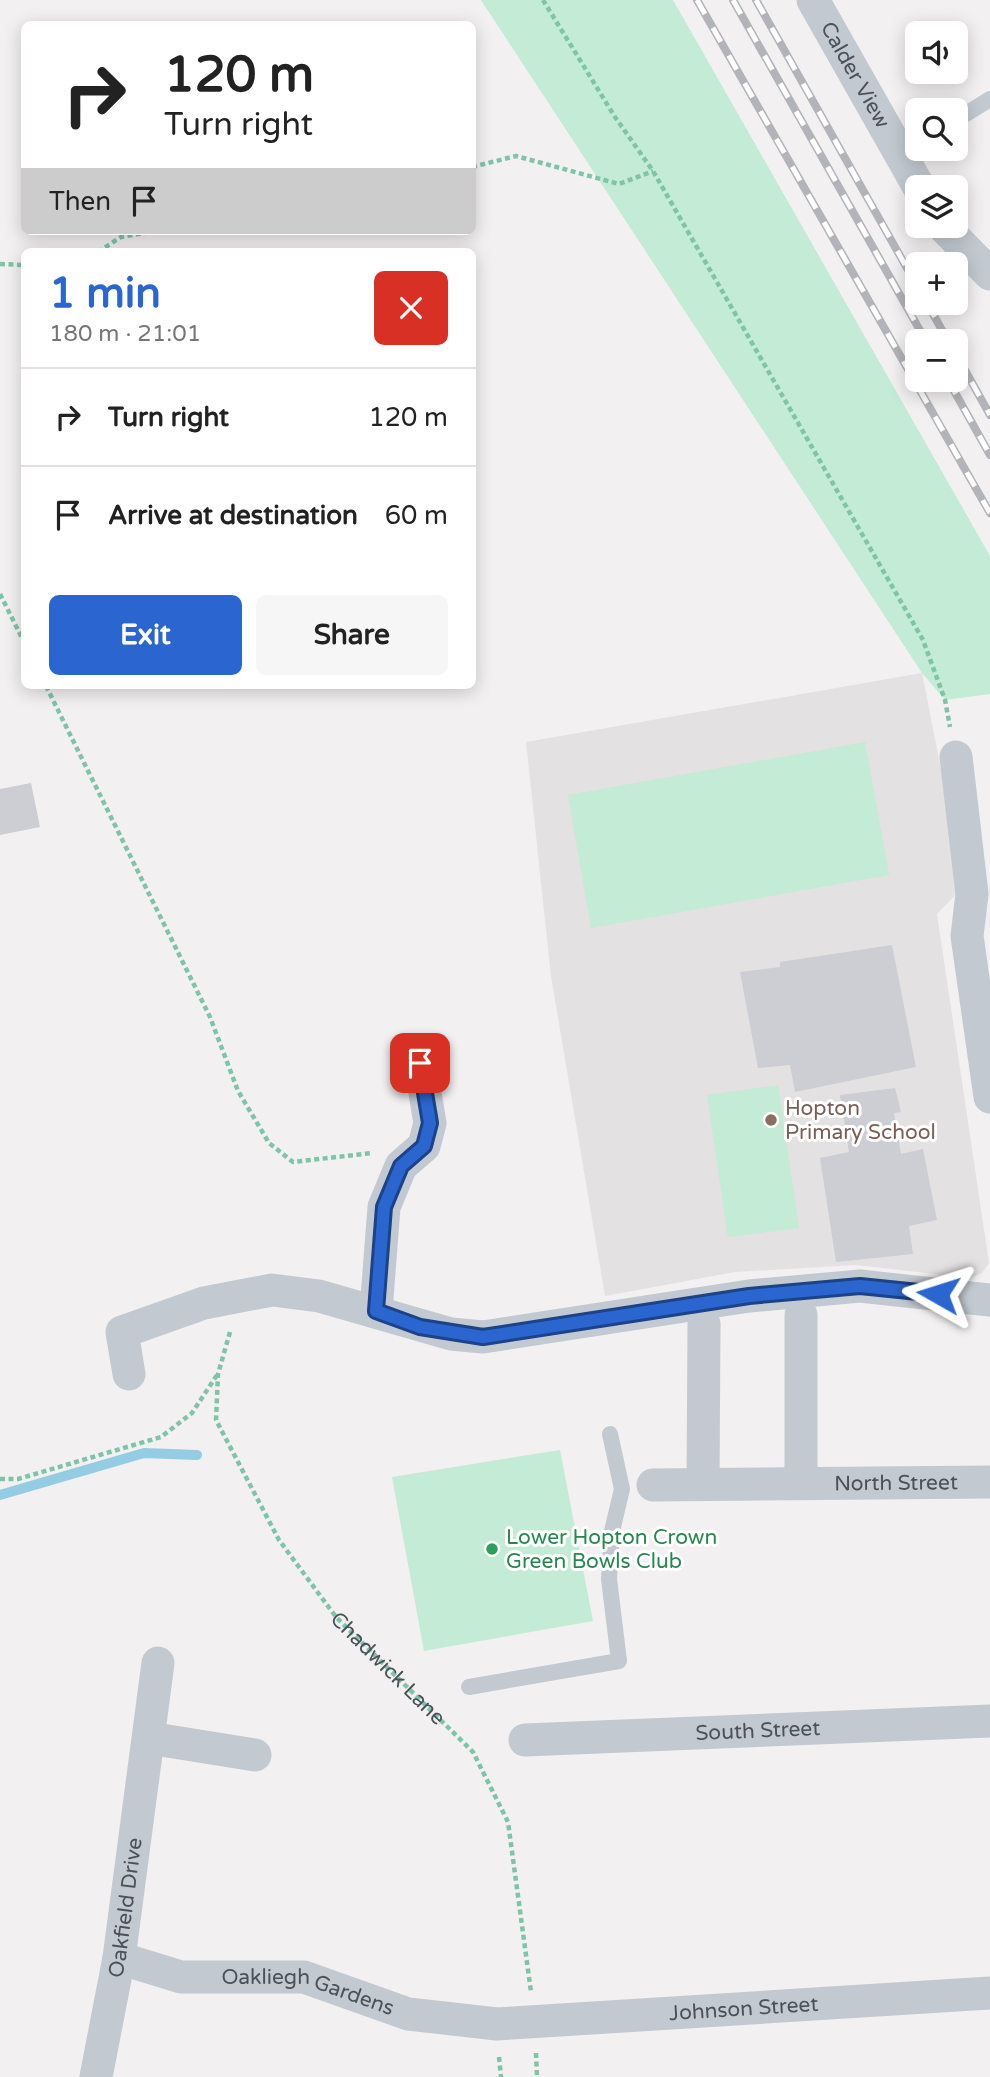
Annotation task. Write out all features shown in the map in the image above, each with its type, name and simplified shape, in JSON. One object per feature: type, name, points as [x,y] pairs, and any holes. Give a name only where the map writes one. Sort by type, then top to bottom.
[{"type":"street","name":"Calder View","points":[[813,0],[905,143]]},
{"type":"street","points":[[955,238],[990,274]]},
{"type":"street","points":[[956,757],[972,894],[967,936],[989,1079]]},
{"type":"street","points":[[376,1311],[384,1207],[401,1166],[424,1146],[430,1123],[420,1063]]},
{"type":"street","points":[[129,1374],[121,1332],[204,1303],[272,1290],[319,1296],[376,1311],[420,1327],[483,1337],[749,1296],[860,1286],[990,1300]]},
{"type":"street","points":[[801,1315],[801,1483]]},
{"type":"street","points":[[703,1484],[704,1324]]},
{"type":"street","name":"North Street","points":[[637,1487],[990,1482]]},
{"type":"street","name":"Oakfield Drive","points":[[96,2077],[119,1958],[158,1663]]},
{"type":"street","name":"South Street","points":[[525,1740],[990,1721]]},
{"type":"street","points":[[149,1738],[255,1755]]},
{"type":"street","name":"Oakliegh Gardens","points":[[119,1958],[181,1977],[304,1978],[408,2014],[497,2024]]},
{"type":"street","name":"Johnson Street","points":[[497,2024],[990,1993]]},
{"type":"lane","points":[[968,113],[990,99]]},
{"type":"lane","points":[[469,1687],[619,1661],[610,1579],[612,1531],[637,1487],[610,1434]]},
{"type":"path","points":[[543,0],[615,117],[653,171],[923,640],[945,700],[956,757]]},
{"type":"path","points":[[476,166],[516,156],[619,184],[653,171]]},
{"type":"path","points":[[104,248],[121,237],[133,235]]},
{"type":"path","points":[[0,264],[21,265]]},
{"type":"path","points":[[0,594],[21,636]]},
{"type":"path","points":[[47,689],[210,1017],[238,1091],[269,1143],[293,1162],[374,1153],[401,1166]]},
{"type":"path","name":"Chadwick Lane","points":[[235,1326],[226,1335],[218,1374],[216,1420],[279,1540],[336,1617],[473,1752],[508,1822],[536,2023],[537,2077]]},
{"type":"path","points":[[0,1479],[18,1479],[161,1437],[192,1413],[218,1374]]},
{"type":"shaded area","name":"Hopton Primary School","points":[[922,673],[964,886],[937,914],[989,1263],[982,1273],[970,1278],[856,1265],[735,1272],[605,1296],[551,976],[526,742]]},
{"type":"green space","points":[[481,0],[673,0],[990,556],[990,694],[945,700],[922,673]]},
{"type":"green space","points":[[865,742],[889,875],[591,928],[568,795]]},
{"type":"green space","points":[[778,1085],[799,1228],[728,1237],[707,1095]]},
{"type":"green space","name":"Lower Hopton Crown Green Bowls Club","points":[[560,1450],[593,1621],[424,1651],[392,1477]]},
{"type":"building","points":[[31,783],[40,827],[0,835],[0,789]]},
{"type":"building","points":[[892,945],[916,1067],[795,1092],[790,1065],[758,1068],[740,972],[780,967],[780,962]]},
{"type":"building","points":[[895,1088],[901,1112],[894,1113],[901,1154],[923,1149],[937,1220],[909,1226],[913,1254],[836,1262],[820,1158],[849,1152],[840,1095]]},
{"type":"waterway","points":[[0,1495],[144,1453],[197,1455]]},
{"type":"railway","points":[[697,0],[990,513]]},
{"type":"railway","points":[[733,0],[919,329]]},
{"type":"railway","points":[[756,0],[905,265]]},
{"type":"railway","points":[[934,315],[941,329]]},
{"type":"railway","points":[[968,376],[990,415]]},
{"type":"railway","points":[[955,392],[990,455]]},
{"type":"place","name":"Hopton Primary School","points":[[771,1120]]},
{"type":"place","name":"Lower Hopton Crown Green Bowls Club","points":[[492,1549]]},
{"type":"route","points":[[420,1063],[430,1123],[424,1146],[401,1166],[384,1207],[376,1311],[420,1327],[483,1337],[749,1296],[860,1286],[938,1294]]}]
